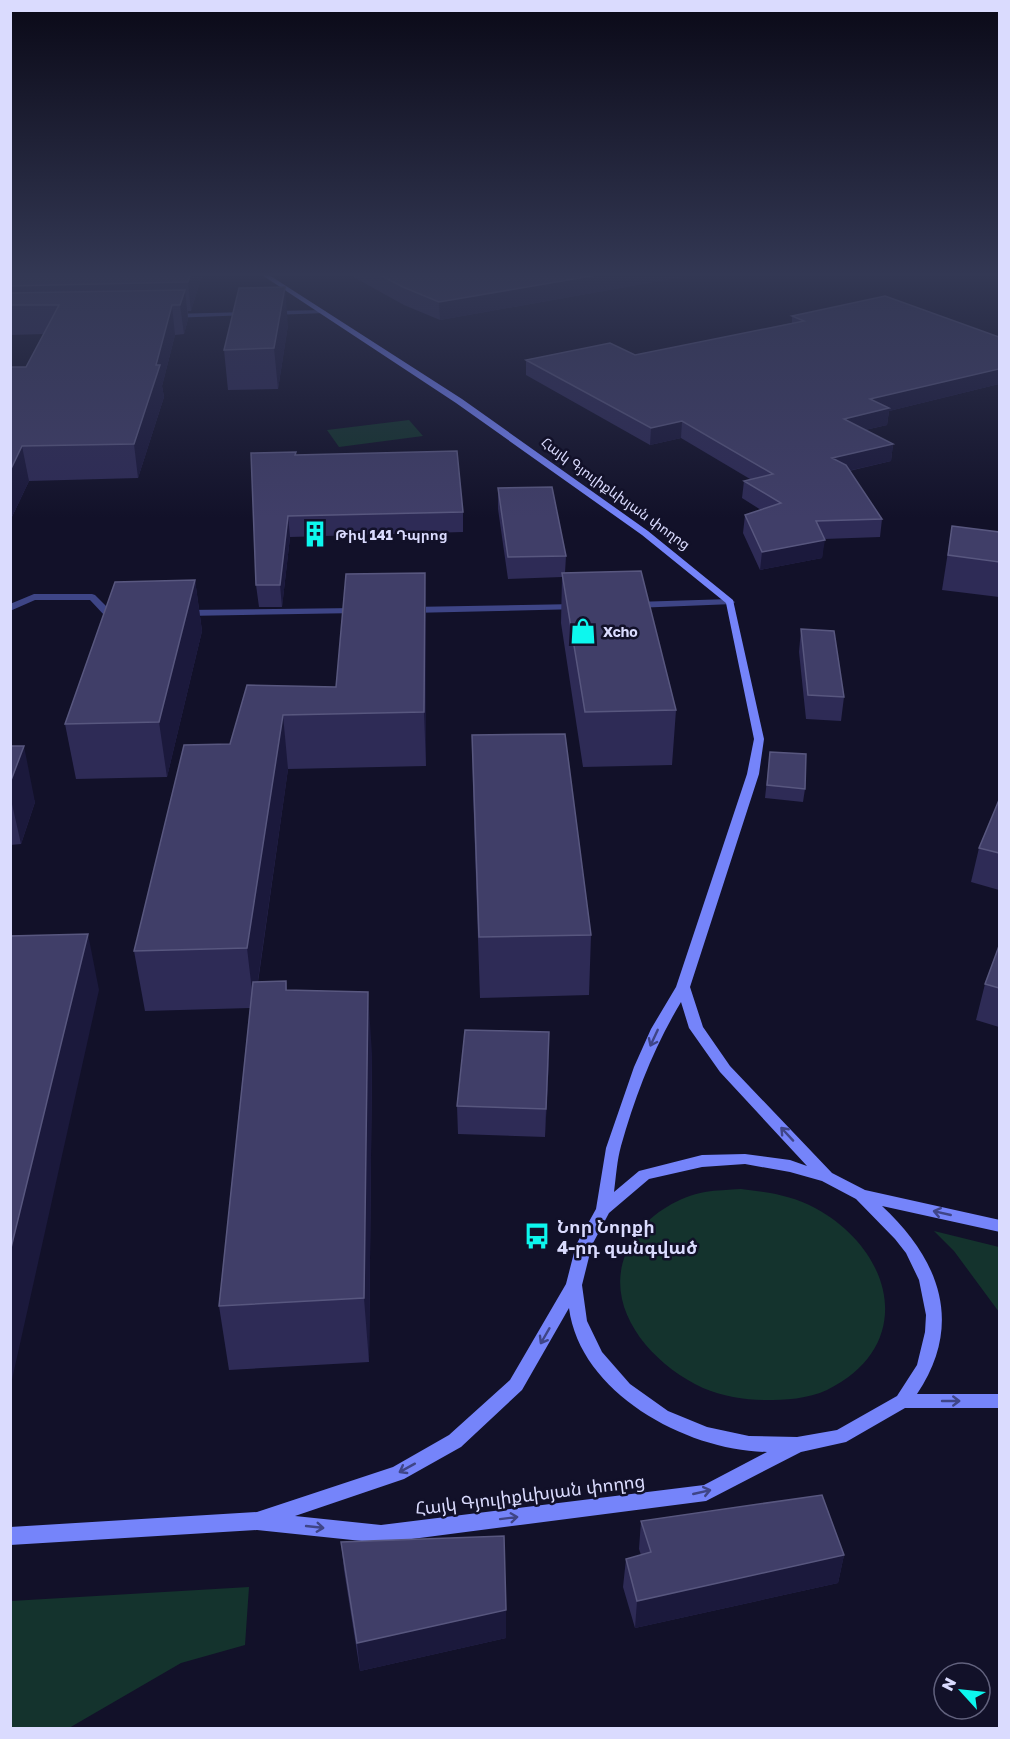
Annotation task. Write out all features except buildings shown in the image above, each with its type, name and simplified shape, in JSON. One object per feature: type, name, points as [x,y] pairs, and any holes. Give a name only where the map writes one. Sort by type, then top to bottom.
[{"type":"street","name":"Հայկ Գյուլիքևխյան փողոց","points":[[392,356],[437,385],[645,533],[729,602]]},
{"type":"street","points":[[10,608],[34,597],[92,597],[108,614],[128,614]]},
{"type":"street","points":[[604,1209],[613,1148],[641,1067],[658,1029],[683,987],[735,833],[753,774],[759,739],[729,602],[623,606]]},
{"type":"street","points":[[394,610],[587,607]]},
{"type":"street","points":[[173,614],[371,611]]},
{"type":"street","points":[[683,987],[696,1028],[725,1069],[826,1177]]},
{"type":"street","points":[[861,1195],[902,1235],[921,1266],[932,1299],[934,1332],[925,1365],[903,1401],[840,1437],[797,1445],[749,1444],[705,1434],[662,1416],[624,1389],[596,1357],[579,1321],[574,1285],[584,1245],[604,1209],[644,1175],[702,1161],[745,1159],[790,1166],[826,1177],[861,1195],[999,1226]]},
{"type":"street","name":"Հայկ Գյուլիքևխյան փողոց","points":[[257,1521],[398,1473],[455,1441],[516,1385],[574,1285]]},
{"type":"street","points":[[903,1401],[999,1401]]},
{"type":"street","name":"Հայկ Գյուլիքևխյան փողոց","points":[[10,1536],[257,1521],[381,1534],[706,1493],[797,1445]]},
{"type":"green space","points":[[409,420],[423,436],[339,447],[327,430]]},
{"type":"green space","points":[[741,1189],[788,1197],[815,1208],[842,1226],[863,1248],[877,1272],[884,1298],[884,1324],[874,1348],[856,1371],[820,1393],[780,1400],[757,1400],[726,1395],[703,1388],[662,1361],[631,1324],[623,1302],[620,1280],[625,1257],[643,1226],[667,1207],[695,1194]]},
{"type":"green space","points":[[934,1231],[999,1247],[999,1312],[954,1251]]},
{"type":"green space","points":[[249,1587],[245,1645],[181,1663],[69,1728],[11,1728],[11,1601]]},
{"type":"place","name":"Թիվ 141 Դպրոց","points":[[315,534]]},
{"type":"place","name":"Xcho","points":[[583,631]]},
{"type":"place","name":"Նոր Նորքի 4-րդ զանգված","points":[[537,1236]]}]
